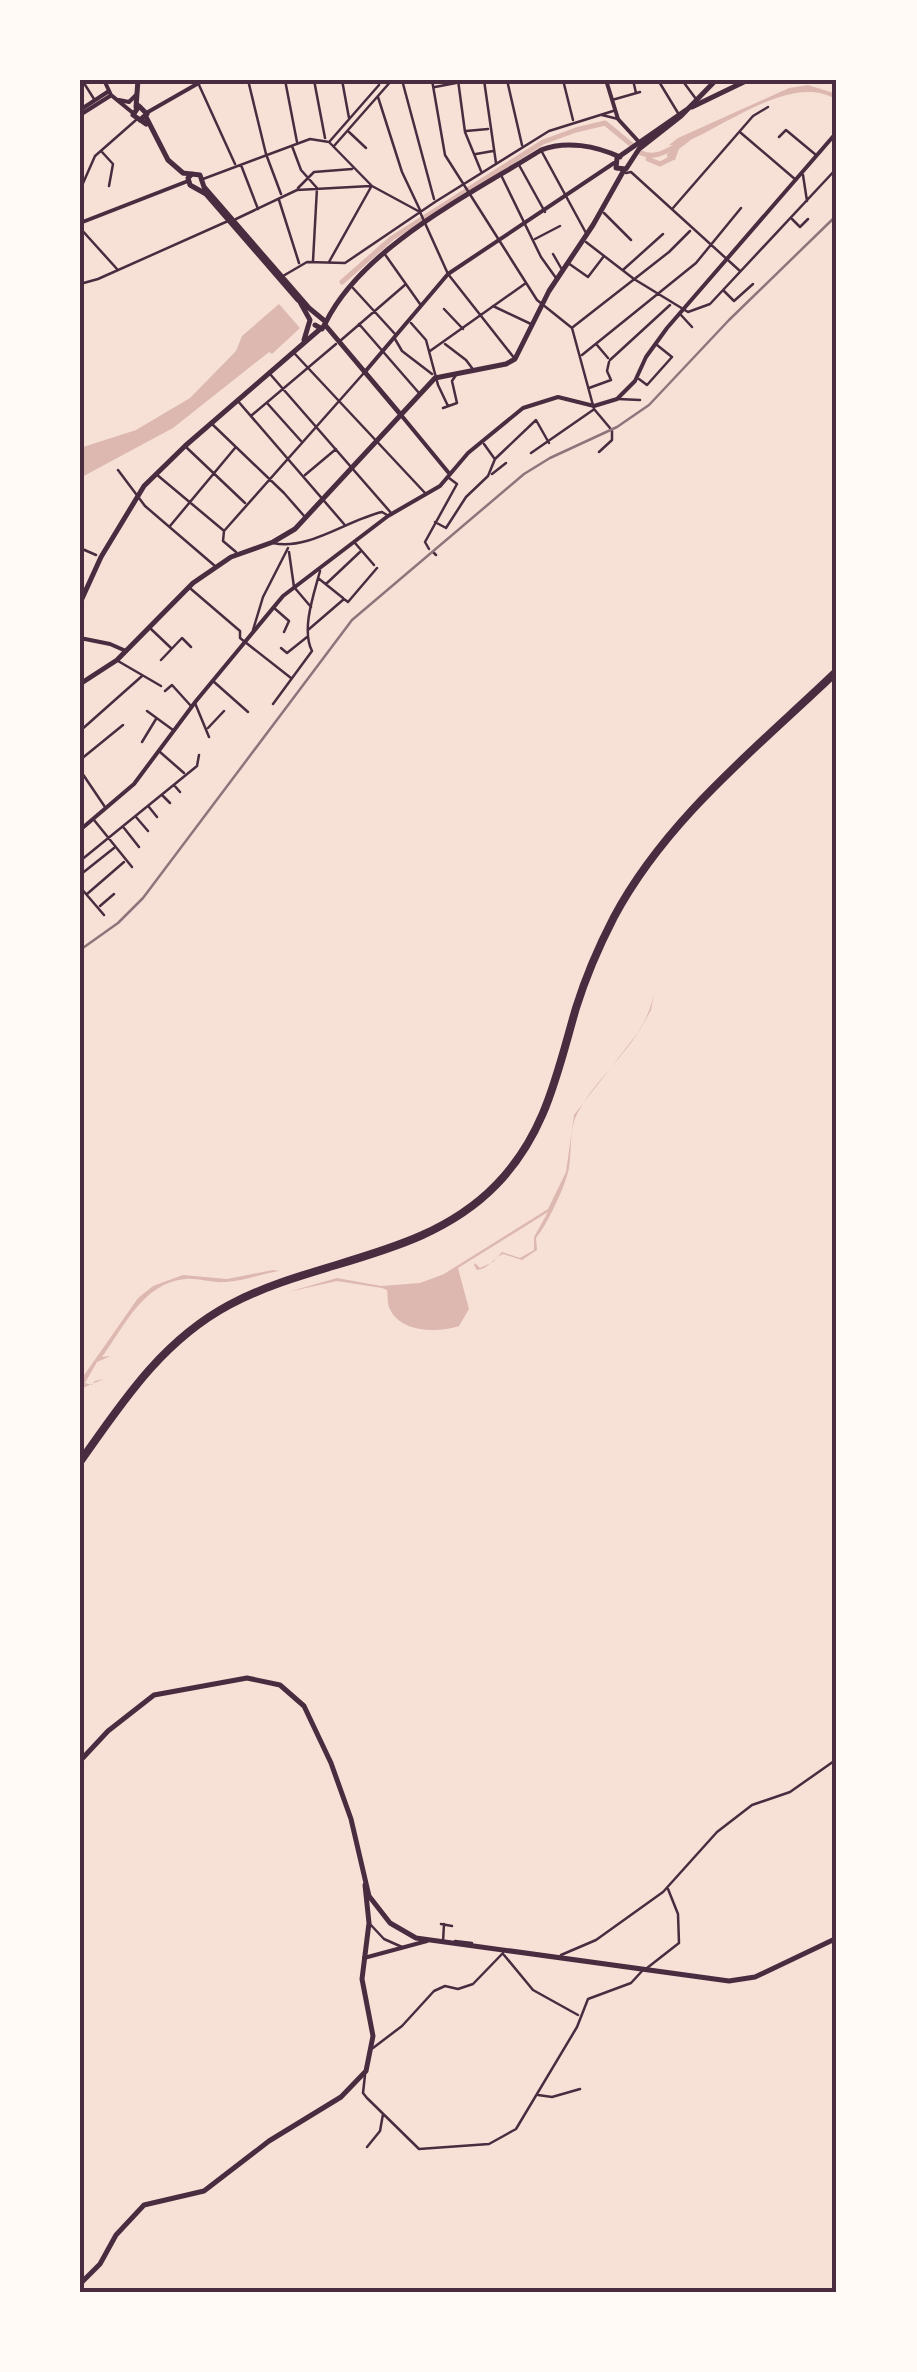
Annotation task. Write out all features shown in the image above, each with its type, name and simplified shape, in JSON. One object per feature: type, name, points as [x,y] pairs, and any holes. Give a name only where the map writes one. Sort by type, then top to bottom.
[{"type":"highway","points":[[80,1454],[146,1364],[200,1317],[267,1284],[416,1234],[458,1212],[494,1182],[540,1115],[581,980],[635,874],[691,805],[837,667]]},
{"type":"highway","points":[[80,1462],[140,1377],[202,1321],[259,1292],[425,1235],[470,1208],[497,1184],[544,1117],[585,982],[615,916],[639,876],[694,808],[837,667]]},
{"type":"main road","points":[[613,158],[617,169],[628,165],[646,142],[689,108],[716,80]]},
{"type":"main road","points":[[80,684],[117,660],[188,587],[237,554],[271,542],[286,542],[436,378],[516,358],[556,278],[640,143],[678,114],[748,80]]},
{"type":"main road","points":[[139,82],[140,113],[171,164],[230,220],[401,415]]},
{"type":"main road","points":[[80,604],[99,555],[155,474],[303,342],[384,252],[467,190],[501,176],[541,150],[565,144],[628,160],[628,165]]},
{"type":"main road","points":[[613,158],[628,165]]},
{"type":"main road","points":[[281,278],[321,324]]},
{"type":"main road","points":[[300,302],[310,324],[303,342]]},
{"type":"main road","points":[[80,1761],[119,1722],[154,1695],[246,1678],[280,1685],[299,1699],[331,1763],[351,1820],[365,1886],[368,1923],[362,1979],[372,2036],[366,2071],[342,2097],[269,2142],[204,2191],[144,2205],[80,2284]]},
{"type":"main road","points":[[365,1886],[390,1924],[427,1942],[728,1980],[755,1976],[837,1938]]},
{"type":"street","points":[[82,80],[95,100]]},
{"type":"street","points":[[104,80],[112,95],[140,113]]},
{"type":"street","points":[[248,80],[300,264]]},
{"type":"street","points":[[285,80],[298,143]]},
{"type":"street","points":[[314,80],[327,141]]},
{"type":"street","points":[[342,80],[350,119]]},
{"type":"street","points":[[334,146],[392,80]]},
{"type":"street","points":[[402,80],[435,202]]},
{"type":"street","points":[[432,80],[444,152],[526,283],[542,304],[572,328],[594,408],[611,429],[612,440],[600,452]]},
{"type":"street","points":[[484,80],[496,163]]},
{"type":"street","points":[[507,80],[522,146]]},
{"type":"street","points":[[562,80],[573,122]]},
{"type":"street","points":[[606,80],[618,119],[640,143]]},
{"type":"street","points":[[612,100],[638,92],[632,80]]},
{"type":"street","points":[[658,80],[678,114]]},
{"type":"street","points":[[682,80],[696,100]]},
{"type":"street","points":[[433,87],[458,81],[465,132],[482,172]]},
{"type":"street","points":[[80,112],[95,100],[112,95],[130,101],[139,82]]},
{"type":"street","points":[[80,190],[100,151],[140,113],[201,82],[258,210]]},
{"type":"street","points":[[327,141],[379,83]]},
{"type":"street","points":[[379,83],[382,92]]},
{"type":"street","points":[[80,112],[112,95]]},
{"type":"street","points":[[378,97],[402,172],[448,274],[516,358]]},
{"type":"street","points":[[672,210],[757,112],[768,107]]},
{"type":"street","points":[[281,278],[300,264],[345,263],[435,202],[467,190],[482,172],[522,146],[560,125],[615,110]]},
{"type":"street","points":[[601,115],[618,119]]},
{"type":"street","points":[[465,132],[491,128]]},
{"type":"street","points":[[348,130],[366,148]]},
{"type":"street","points":[[779,137],[786,130],[817,156]]},
{"type":"street","points":[[740,132],[796,180]]},
{"type":"street","points":[[618,399],[667,328],[837,132]]},
{"type":"street","points":[[118,270],[80,225],[310,138],[334,146],[372,186],[416,206]]},
{"type":"street","points":[[292,145],[306,178],[317,188]]},
{"type":"street","points":[[474,154],[494,150]]},
{"type":"street","points":[[541,150],[585,237],[604,256],[672,304],[692,327]]},
{"type":"street","points":[[100,151],[114,164],[109,186]]},
{"type":"street","points":[[237,554],[223,542],[224,531],[448,274],[566,198],[613,158]]},
{"type":"street","points":[[518,164],[545,212]]},
{"type":"street","points":[[628,165],[741,272]]},
{"type":"street","points":[[682,314],[710,304],[837,168]]},
{"type":"street","points":[[297,190],[314,172],[354,169]]},
{"type":"street","points":[[802,173],[808,202]]},
{"type":"street","points":[[501,176],[532,240],[556,278]]},
{"type":"street","points":[[80,284],[297,190],[372,186]]},
{"type":"street","points":[[329,262],[372,186]]},
{"type":"street","points":[[313,261],[317,188]]},
{"type":"street","points":[[580,356],[696,263],[741,208]]},
{"type":"street","points":[[601,210],[631,240]]},
{"type":"street","points":[[792,219],[800,227],[808,219]]},
{"type":"street","points":[[532,240],[560,226]]},
{"type":"street","points":[[572,328],[692,228]]},
{"type":"street","points":[[623,270],[663,234]]},
{"type":"street","points":[[773,239],[778,246]]},
{"type":"street","points":[[384,252],[421,306]]},
{"type":"street","points":[[553,254],[562,270]]},
{"type":"street","points":[[567,262],[588,277],[604,256]]},
{"type":"street","points":[[430,351],[526,283]]},
{"type":"street","points":[[251,416],[406,284]]},
{"type":"street","points":[[724,290],[734,301],[753,284]]},
{"type":"street","points":[[350,286],[395,336],[402,352],[436,378]]},
{"type":"street","points":[[589,388],[610,380],[610,360],[672,304]]},
{"type":"street","points":[[493,306],[532,325]]},
{"type":"street","points":[[444,309],[463,329]]},
{"type":"street","points":[[408,320],[420,330],[430,351],[446,407],[458,403],[452,381],[456,373]]},
{"type":"street","points":[[359,324],[420,394]]},
{"type":"street","points":[[667,328],[675,336]]},
{"type":"street","points":[[501,342],[508,336]]},
{"type":"street","points":[[443,343],[468,362],[472,370]]},
{"type":"street","points":[[596,344],[610,360]]},
{"type":"street","points":[[636,378],[647,386],[672,357],[656,344]]},
{"type":"street","points":[[292,352],[427,495]]},
{"type":"street","points":[[268,373],[387,513]]},
{"type":"street","points":[[445,466],[452,466],[518,412],[538,402],[558,397],[594,408]]},
{"type":"street","points":[[531,453],[594,408],[618,399],[640,400]]},
{"type":"street","points":[[237,400],[344,524]]},
{"type":"street","points":[[267,403],[302,442]]},
{"type":"street","points":[[401,415],[457,484],[425,542],[432,552]]},
{"type":"street","points":[[435,522],[446,528],[466,497],[490,474],[495,459],[536,420],[549,443]]},
{"type":"street","points":[[211,423],[306,518]]},
{"type":"street","points":[[482,442],[495,459]]},
{"type":"street","points":[[185,446],[246,504]]},
{"type":"street","points":[[169,528],[237,446]]},
{"type":"street","points":[[304,476],[336,449]]},
{"type":"street","points":[[286,542],[387,513],[427,495],[468,453]]},
{"type":"street","points":[[490,474],[506,462]]},
{"type":"street","points":[[118,470],[136,498],[216,568]]},
{"type":"street","points":[[155,474],[224,531]]},
{"type":"street","points":[[80,830],[134,784],[234,656],[242,640],[273,607],[387,513]]},
{"type":"street","points":[[318,578],[348,602],[376,567],[354,541]]},
{"type":"street","points":[[286,542],[294,587],[312,608]]},
{"type":"street","points":[[253,630],[286,542]]},
{"type":"street","points":[[80,548],[99,555]]},
{"type":"street","points":[[326,584],[362,551]]},
{"type":"street","points":[[273,704],[312,651],[308,630],[320,571]]},
{"type":"street","points":[[188,587],[240,631],[242,640],[292,679]]},
{"type":"street","points":[[308,630],[344,599]]},
{"type":"street","points":[[273,607],[289,621],[284,632]]},
{"type":"street","points":[[149,628],[172,649]]},
{"type":"street","points":[[280,648],[286,652],[308,637]]},
{"type":"street","points":[[161,660],[182,638],[192,646]]},
{"type":"street","points":[[82,639],[126,651]]},
{"type":"street","points":[[117,660],[161,686]]},
{"type":"street","points":[[80,731],[142,676]]},
{"type":"street","points":[[213,681],[248,712]]},
{"type":"street","points":[[165,690],[172,685],[194,705],[209,737]]},
{"type":"street","points":[[147,711],[174,731]]},
{"type":"street","points":[[206,730],[224,711]]},
{"type":"street","points":[[142,742],[157,718]]},
{"type":"street","points":[[80,760],[122,725]]},
{"type":"street","points":[[159,751],[186,775]]},
{"type":"street","points":[[80,861],[199,764],[199,754]]},
{"type":"street","points":[[80,770],[106,808]]},
{"type":"street","points":[[173,784],[180,792]]},
{"type":"street","points":[[161,794],[170,804]]},
{"type":"street","points":[[148,806],[157,817]]},
{"type":"street","points":[[135,816],[148,832]]},
{"type":"street","points":[[93,819],[132,867]]},
{"type":"street","points":[[123,826],[139,847]]},
{"type":"street","points":[[80,876],[116,847]]},
{"type":"street","points":[[80,905],[84,890],[126,860]]},
{"type":"street","points":[[84,890],[104,914]]},
{"type":"street","points":[[98,908],[114,894]]},
{"type":"street","points":[[556,1957],[596,1940],[668,1888],[738,1814],[790,1792],[837,1759]]},
{"type":"street","points":[[366,2071],[363,2093],[415,2146],[424,2150],[489,2144],[516,2129],[577,2027],[588,1999],[631,1982],[679,1943],[678,1914],[668,1888]]},
{"type":"street","points":[[368,1923],[384,1939],[403,1948]]},
{"type":"street","points":[[444,1942],[443,1924],[452,1926]]},
{"type":"street","points":[[364,1958],[427,1942]]},
{"type":"street","points":[[371,2050],[402,2026],[434,1991],[473,1984],[502,1951],[533,1990],[579,2016]]},
{"type":"street","points":[[372,2036],[380,2041]]},
{"type":"street","points":[[537,2094],[552,2097],[580,2089]]},
{"type":"street","points":[[366,2147],[383,2124],[383,2112]]},
{"type":"street","points":[[383,2124],[394,2123]]},
{"type":"shaded area","points":[[808,85],[837,94],[837,100],[821,93],[803,92],[764,103],[692,139],[679,149],[675,160],[668,161],[667,154],[679,145],[669,145],[678,138],[789,88]]},
{"type":"shaded area","points":[[279,304],[300,328],[272,354],[269,352],[173,428],[80,478],[80,448],[136,430],[190,398],[236,351],[242,336]]},
{"type":"shaded area","points":[[585,1101],[573,1126],[567,1175],[536,1238],[537,1250],[522,1260],[503,1254],[497,1258],[502,1252],[520,1258],[534,1250],[534,1237],[548,1212],[458,1268],[469,1309],[459,1326],[430,1330],[401,1322],[388,1305],[387,1290],[382,1288],[337,1281],[288,1292],[337,1278],[381,1286],[420,1283],[444,1274],[548,1209],[566,1172],[574,1115]]},
{"type":"shaded area","points":[[279,1271],[225,1282],[185,1279],[157,1289],[136,1308],[102,1357],[111,1356],[97,1362],[85,1383],[91,1385],[80,1389],[80,1381],[138,1298],[153,1286],[183,1275],[227,1279]]},
{"type":"waterway","points":[[342,282],[392,238],[543,142],[605,123],[633,146]]},
{"type":"waterway","points":[[641,153],[658,154],[684,142]]},
{"type":"waterway","points":[[648,159],[660,164],[670,159]]},
{"type":"railway","points":[[80,950],[118,923],[143,898],[352,620],[524,474],[617,427],[649,405],[837,215]]}]
